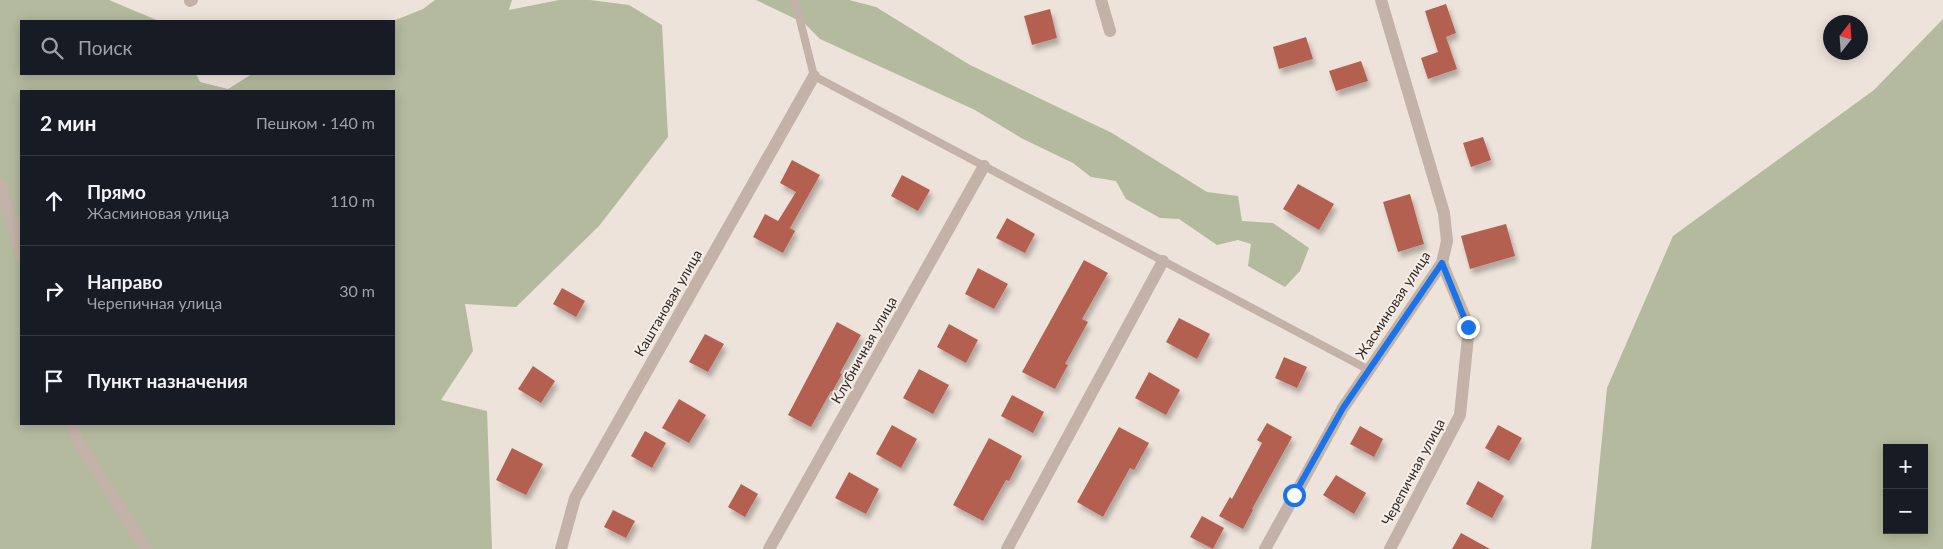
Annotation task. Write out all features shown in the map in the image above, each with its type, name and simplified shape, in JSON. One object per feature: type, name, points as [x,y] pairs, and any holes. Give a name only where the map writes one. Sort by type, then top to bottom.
[{"type":"street","points":[[1101,0],[1110,31]]},
{"type":"street","name":"Жасминовая улица","points":[[1265,549],[1343,408],[1442,263],[1447,241],[1444,213],[1381,0]]},
{"type":"street","name":"Каштановая улица","points":[[560,549],[575,498],[814,76]]},
{"type":"street","name":"Клубничная улица","points":[[769,549],[984,166]]},
{"type":"street","points":[[0,183],[20,251]]},
{"type":"street","points":[[1007,549],[1163,261]]},
{"type":"street","name":"Черепичная улица","points":[[1390,549],[1460,415],[1468,327],[1442,263]]},
{"type":"street","points":[[72,425],[78,441],[146,549]]},
{"type":"lane","points":[[795,0],[814,76],[1369,370]]},
{"type":"green space","points":[[0,0],[109,0],[157,20],[20,20],[20,75],[196,75],[200,82],[228,89],[250,75],[395,75],[395,20],[423,9],[435,0],[512,0],[509,10],[559,0],[590,0],[629,5],[662,25],[668,137],[599,226],[516,307],[465,304],[473,351],[441,400],[487,411],[492,549],[0,549]]},
{"type":"green space","points":[[756,0],[849,0],[876,7],[970,65],[1112,133],[1207,192],[1238,196],[1242,221],[1273,223],[1309,248],[1300,271],[1285,287],[1248,266],[1251,244],[1238,240],[1217,245],[1179,219],[1160,218],[1126,199],[1116,181],[1091,177],[1073,163],[1023,139],[975,110],[820,39],[804,23]]},
{"type":"green space","points":[[1943,19],[1943,549],[1591,549],[1607,388],[1673,236],[1874,90]]},
{"type":"building","points":[[1446,4],[1456,33],[1446,37],[1457,69],[1428,79],[1421,58],[1438,52],[1425,11]]},
{"type":"building","points":[[1050,9],[1057,38],[1032,45],[1024,16]]},
{"type":"building","points":[[1306,37],[1313,59],[1279,69],[1273,47]]},
{"type":"building","points":[[1361,61],[1368,81],[1336,91],[1329,71]]},
{"type":"building","points":[[1483,137],[1491,160],[1471,167],[1463,143]]},
{"type":"building","points":[[792,160],[820,175],[790,228],[795,231],[783,253],[753,237],[765,214],[778,221],[796,192],[780,183]]},
{"type":"building","points":[[902,175],[930,190],[918,211],[891,196]]},
{"type":"building","points":[[1298,184],[1334,204],[1319,230],[1283,209]]},
{"type":"building","points":[[1410,194],[1424,244],[1398,252],[1383,202]]},
{"type":"building","points":[[1007,218],[1035,234],[1025,253],[996,238]]},
{"type":"building","points":[[1506,224],[1515,256],[1470,269],[1461,236]]},
{"type":"building","points":[[1084,260],[1108,273],[1082,319],[1088,322],[1065,364],[1068,365],[1055,389],[1022,372]]},
{"type":"building","points":[[978,268],[1008,284],[994,309],[965,294]]},
{"type":"building","points":[[562,288],[585,301],[576,317],[553,304]]},
{"type":"building","points":[[1179,318],[1210,334],[1197,359],[1166,342]]},
{"type":"building","points":[[837,322],[861,335],[840,373],[842,374],[811,427],[788,415]]},
{"type":"building","points":[[949,324],[978,340],[966,363],[937,347]]},
{"type":"building","points":[[705,334],[724,344],[708,372],[689,362]]},
{"type":"building","points":[[1284,357],[1307,367],[1297,388],[1275,378]]},
{"type":"building","points":[[533,366],[555,381],[541,403],[518,389]]},
{"type":"building","points":[[919,369],[949,385],[933,414],[903,398]]},
{"type":"building","points":[[1149,372],[1180,390],[1166,415],[1135,398]]},
{"type":"building","points":[[1012,395],[1044,412],[1033,433],[1001,416]]},
{"type":"building","points":[[679,399],[706,415],[689,443],[662,428]]},
{"type":"building","points":[[1267,423],[1292,437],[1243,529],[1219,516],[1230,497],[1232,499],[1262,443],[1257,440]]},
{"type":"building","points":[[892,425],[917,439],[901,468],[876,454]]},
{"type":"building","points":[[1498,425],[1522,438],[1509,461],[1485,448]]},
{"type":"building","points":[[1360,426],[1383,439],[1374,457],[1350,444]]},
{"type":"building","points":[[1119,427],[1149,443],[1134,470],[1130,468],[1103,517],[1077,502]]},
{"type":"building","points":[[645,431],[666,443],[652,468],[631,456]]},
{"type":"building","points":[[989,438],[1022,456],[1009,481],[1006,480],[983,521],[953,505]]},
{"type":"building","points":[[512,448],[543,464],[526,495],[496,480]]},
{"type":"building","points":[[849,472],[879,489],[866,514],[835,498]]},
{"type":"building","points":[[1336,475],[1366,493],[1354,514],[1323,495]]},
{"type":"building","points":[[1478,481],[1504,496],[1492,518],[1466,504]]},
{"type":"building","points":[[741,484],[758,494],[745,517],[728,507]]},
{"type":"building","points":[[613,510],[635,521],[626,538],[604,527]]},
{"type":"building","points":[[1202,516],[1224,528],[1213,549],[1190,537]]},
{"type":"building","points":[[1461,533],[1490,549],[1452,549]]},
{"type":"route","points":[[1294,495],[1343,408],[1442,263],[1468,327]]}]
